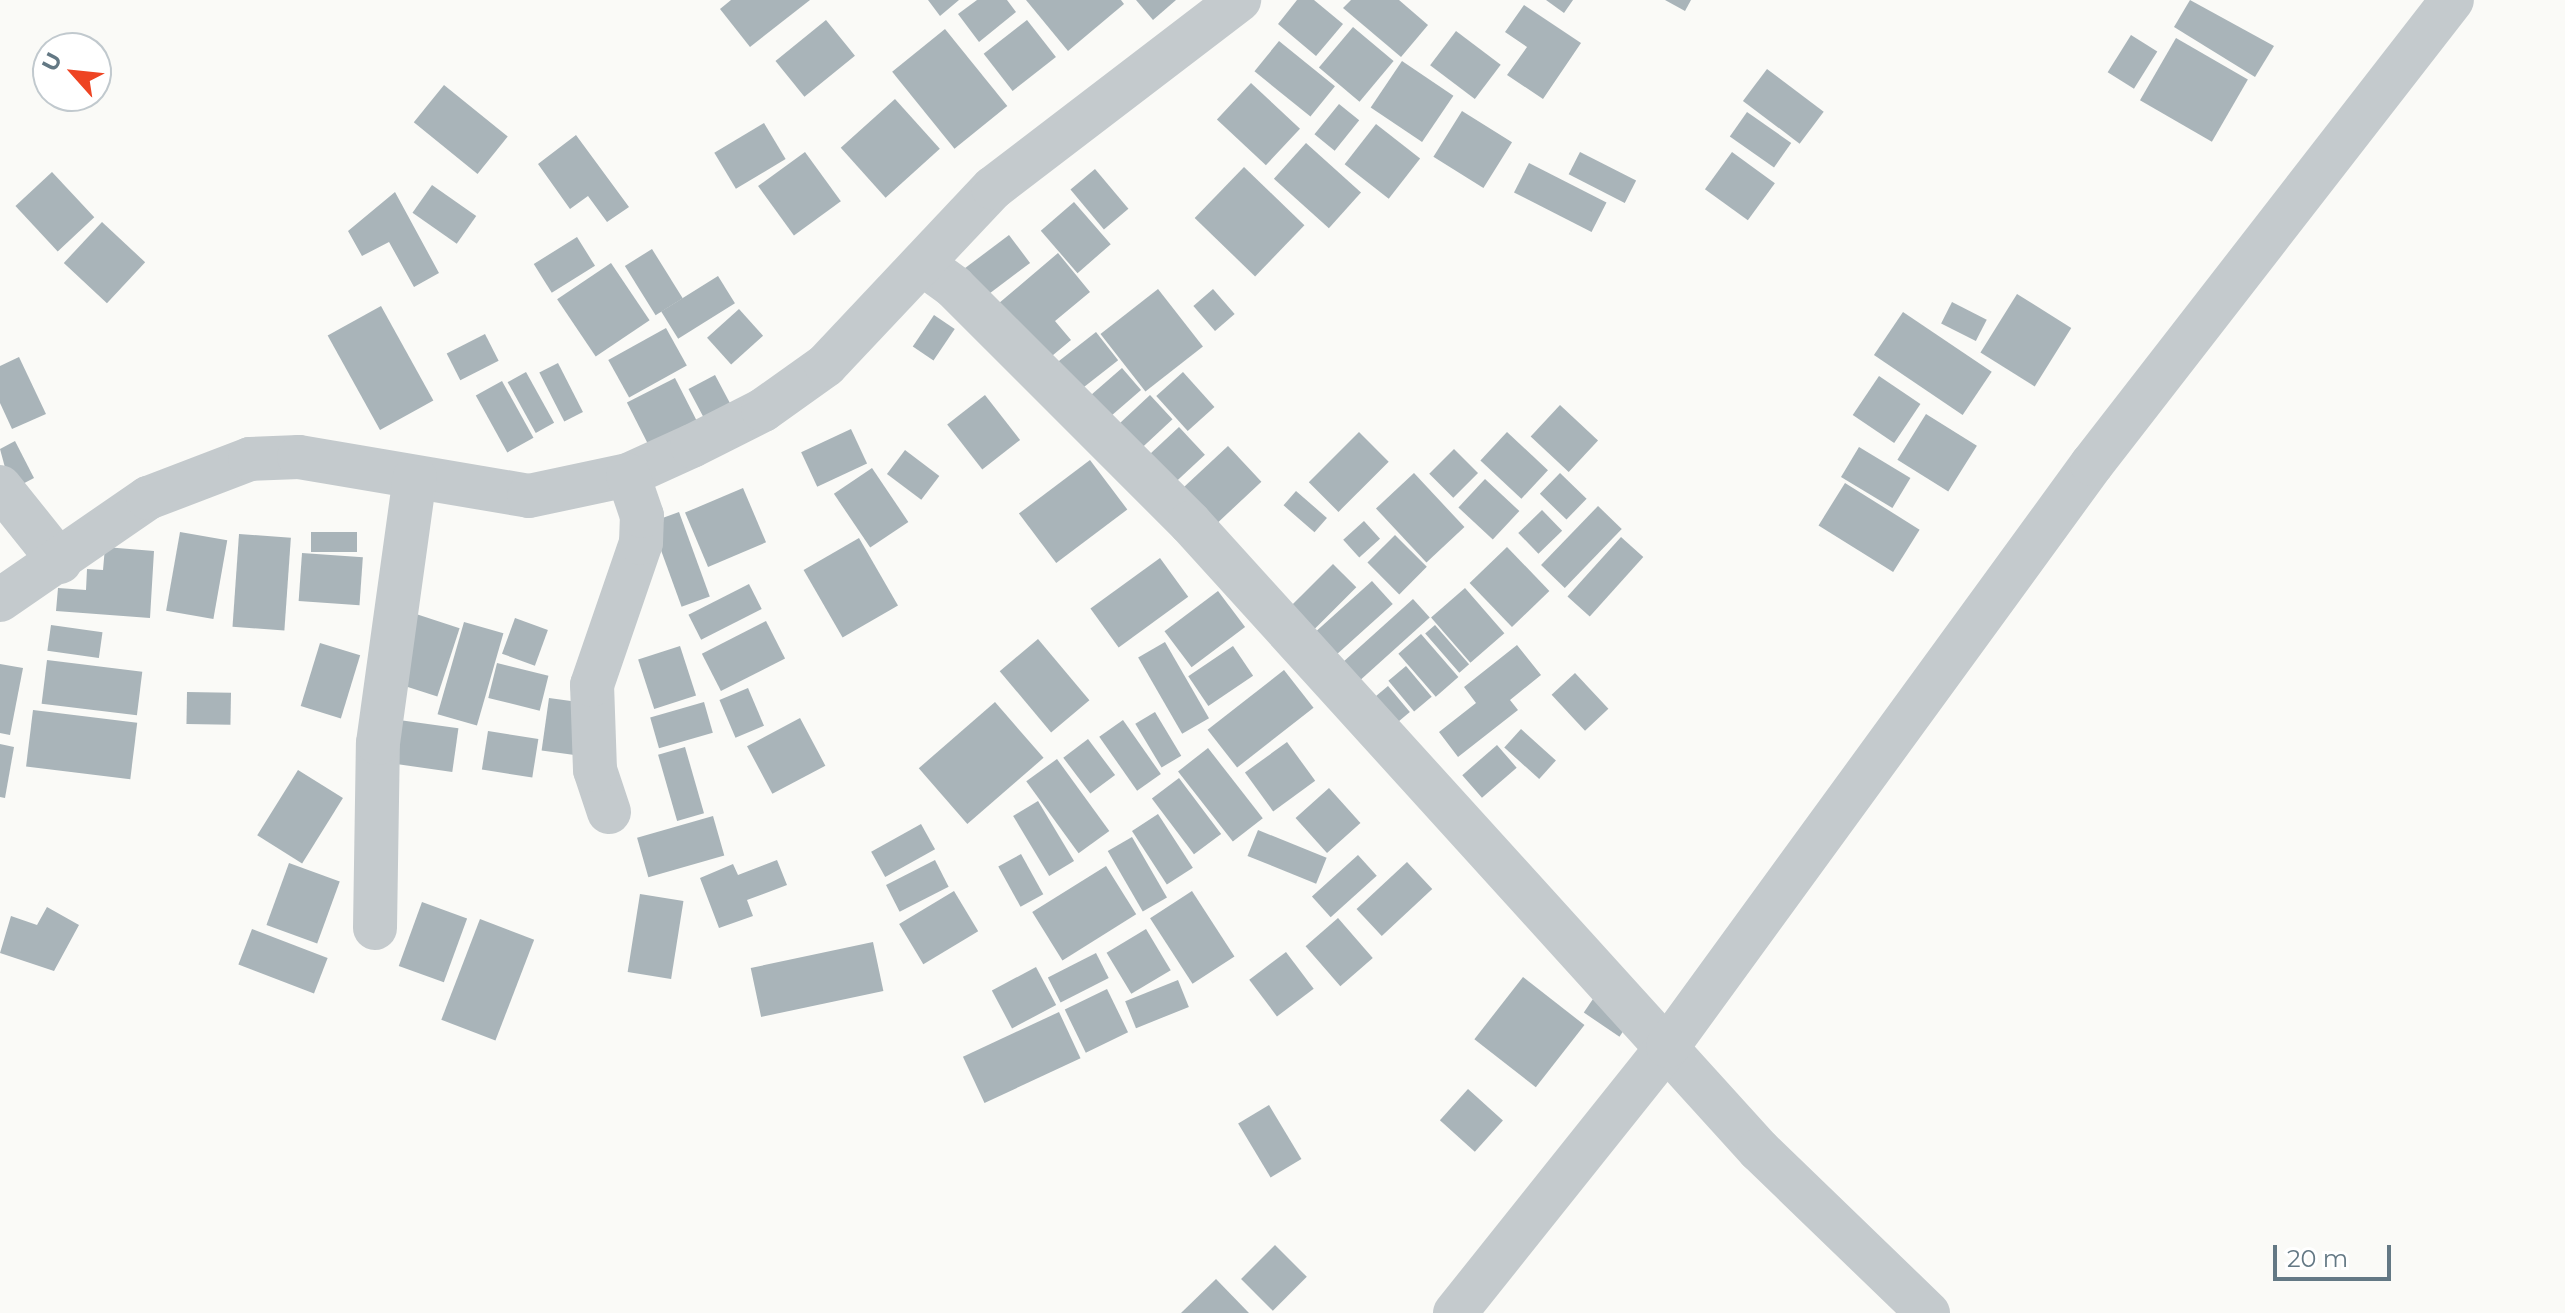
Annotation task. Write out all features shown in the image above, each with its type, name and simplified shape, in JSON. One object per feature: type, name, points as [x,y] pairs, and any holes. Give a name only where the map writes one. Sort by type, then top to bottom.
[{"type":"street","points":[[0,600],[60,562],[148,498],[250,459],[299,457],[529,496],[628,475],[763,410],[826,365],[924,265],[993,188],[1239,0]]},
{"type":"street","points":[[1455,1313],[1668,1046],[2092,464],[2452,0]]},
{"type":"street","points":[[924,265],[974,306],[1190,523],[1668,1046],[1759,1150],[1928,1313]]},
{"type":"street","points":[[609,812],[595,770],[592,685],[641,543],[642,516],[628,475]]},
{"type":"street","points":[[375,928],[380,729],[415,478]]},
{"type":"street","points":[[0,487],[60,562]]},
{"type":"building","points":[[731,0],[810,0],[750,47],[720,9]]},
{"type":"building","points":[[928,0],[959,0],[940,16]]},
{"type":"building","points":[[977,0],[1007,0],[1016,12],[979,42],[958,14]]},
{"type":"building","points":[[1026,0],[1121,0],[1124,4],[1068,51]]},
{"type":"building","points":[[1136,0],[1176,0],[1153,20]]},
{"type":"building","points":[[1297,0],[1314,0],[1343,24],[1316,56],[1278,24]]},
{"type":"building","points":[[1351,0],[1399,0],[1428,25],[1401,57],[1343,8]]},
{"type":"building","points":[[1546,0],[1573,0],[1564,13]]},
{"type":"building","points":[[1665,0],[1691,0],[1685,11]]},
{"type":"building","points":[[2190,0],[2274,46],[2255,77],[2174,27]]},
{"type":"building","points":[[1524,5],[1581,43],[1543,99],[1507,75],[1527,47],[1505,32]]},
{"type":"building","points":[[826,20],[855,56],[804,97],[775,61]]},
{"type":"building","points":[[1027,20],[1056,57],[1013,91],[984,54]]},
{"type":"building","points":[[1353,27],[1394,61],[1360,102],[1319,68]]},
{"type":"building","points":[[945,29],[1007,106],[954,149],[892,72]]},
{"type":"building","points":[[1456,31],[1501,65],[1475,99],[1430,65]]},
{"type":"building","points":[[2131,35],[2157,51],[2134,89],[2108,72]]},
{"type":"building","points":[[2176,38],[2248,80],[2212,142],[2140,100]]},
{"type":"building","points":[[1279,41],[1335,86],[1310,117],[1254,71]]},
{"type":"building","points":[[1402,61],[1453,96],[1422,142],[1371,107]]},
{"type":"building","points":[[1767,69],[1824,112],[1800,144],[1743,101]]},
{"type":"building","points":[[1251,83],[1300,129],[1266,165],[1217,120]]},
{"type":"building","points":[[444,85],[508,137],[478,174],[414,122]]},
{"type":"building","points":[[895,99],[940,149],[886,198],[841,148]]},
{"type":"building","points":[[1339,104],[1359,120],[1335,151],[1314,134]]},
{"type":"building","points":[[1462,111],[1512,142],[1483,188],[1433,157]]},
{"type":"building","points":[[1747,112],[1791,143],[1774,168],[1730,137]]},
{"type":"building","points":[[764,123],[786,159],[736,189],[714,153]]},
{"type":"building","points":[[1376,124],[1420,158],[1389,199],[1345,164]]},
{"type":"building","points":[[576,135],[629,207],[607,222],[588,196],[570,209],[538,164]]},
{"type":"building","points":[[1306,143],[1361,193],[1329,228],[1274,179]]},
{"type":"building","points":[[805,152],[841,201],[794,235],[758,186]]},
{"type":"building","points":[[1580,152],[1636,181],[1625,203],[1569,174]]},
{"type":"building","points":[[1732,152],[1775,183],[1748,220],[1705,189]]},
{"type":"building","points":[[1529,163],[1607,202],[1592,232],[1514,192]]},
{"type":"building","points":[[1244,167],[1304,225],[1255,276],[1195,218]]},
{"type":"building","points":[[1095,169],[1128,209],[1104,229],[1070,190]]},
{"type":"building","points":[[52,172],[94,217],[58,251],[15,206]]},
{"type":"building","points":[[432,185],[476,216],[457,244],[412,213]]},
{"type":"building","points":[[395,192],[439,273],[414,287],[389,242],[362,256],[348,231]]},
{"type":"building","points":[[1074,202],[1111,244],[1078,273],[1041,231]]},
{"type":"building","points":[[102,222],[145,262],[107,303],[64,263]]},
{"type":"building","points":[[1009,235],[1030,263],[985,297],[963,269]]},
{"type":"building","points":[[577,237],[595,266],[552,293],[534,264]]},
{"type":"building","points":[[652,249],[683,298],[656,315],[625,266]]},
{"type":"building","points":[[1058,253],[1090,292],[1055,321],[1071,340],[1040,366],[992,309]]},
{"type":"building","points":[[611,263],[650,320],[596,357],[557,299]]},
{"type":"building","points":[[718,276],[735,303],[678,339],[661,312]]},
{"type":"building","points":[[1158,289],[1203,347],[1145,391],[1100,334]]},
{"type":"building","points":[[1213,289],[1235,314],[1215,331],[1193,306]]},
{"type":"building","points":[[2017,294],[2071,328],[2035,386],[1980,353]]},
{"type":"building","points":[[1952,302],[1987,320],[1976,341],[1941,323]]},
{"type":"building","points":[[381,306],[433,400],[380,430],[328,336]]},
{"type":"building","points":[[739,309],[763,336],[731,365],[707,338]]},
{"type":"building","points":[[1903,312],[1992,372],[1963,415],[1874,355]]},
{"type":"building","points":[[934,315],[955,329],[933,360],[913,347]]},
{"type":"building","points":[[666,328],[687,366],[629,398],[608,360]]},
{"type":"building","points":[[1096,332],[1118,360],[1068,400],[1046,371]]},
{"type":"building","points":[[485,334],[499,361],[460,380],[447,354]]},
{"type":"building","points":[[19,357],[46,414],[12,429],[0,403],[0,366]]},
{"type":"building","points":[[558,363],[583,412],[564,422],[539,373]]},
{"type":"building","points":[[1122,368],[1141,390],[1098,427],[1079,405]]},
{"type":"building","points":[[526,372],[554,423],[536,433],[508,382]]},
{"type":"building","points":[[1183,372],[1214,407],[1188,431],[1156,396]]},
{"type":"building","points":[[715,375],[737,416],[711,431],[689,389]]},
{"type":"building","points":[[1879,376],[1920,404],[1894,443],[1853,415]]},
{"type":"building","points":[[675,378],[704,434],[655,459],[627,403]]},
{"type":"building","points":[[502,381],[534,438],[507,452],[476,396]]},
{"type":"building","points":[[985,395],[1020,440],[982,469],[947,425]]},
{"type":"building","points":[[1150,395],[1173,419],[1132,457],[1110,433]]},
{"type":"building","points":[[1560,405],[1598,440],[1569,472],[1531,436]]},
{"type":"building","points":[[1926,414],[1977,446],[1948,492],[1897,460]]},
{"type":"building","points":[[1179,427],[1205,455],[1165,492],[1140,464]]},
{"type":"building","points":[[851,429],[867,463],[817,487],[801,452]]},
{"type":"building","points":[[1359,432],[1389,462],[1338,512],[1309,482]]},
{"type":"building","points":[[1507,432],[1548,470],[1521,499],[1480,461]]},
{"type":"building","points":[[15,441],[34,478],[11,490],[0,449]]},
{"type":"building","points":[[1228,446],[1261,482],[1211,529],[1178,493]]},
{"type":"building","points":[[1859,447],[1910,478],[1892,508],[1841,477]]},
{"type":"building","points":[[1454,449],[1478,473],[1453,498],[1429,474]]},
{"type":"building","points":[[905,450],[939,476],[921,500],[887,474]]},
{"type":"building","points":[[1090,460],[1127,510],[1056,563],[1019,514]]},
{"type":"building","points":[[872,468],[908,522],[870,548],[834,494]]},
{"type":"building","points":[[1414,473],[1464,527],[1426,563],[1376,508]]},
{"type":"building","points":[[1560,473],[1587,499],[1566,520],[1540,494]]},
{"type":"building","points":[[1485,479],[1519,511],[1493,540],[1458,508]]},
{"type":"building","points":[[1845,483],[1920,530],[1893,572],[1819,525]]},
{"type":"building","points":[[743,488],[766,542],[708,567],[685,513]]},
{"type":"building","points":[[1296,491],[1327,518],[1314,532],[1284,505]]},
{"type":"building","points":[[1598,506],[1622,529],[1565,588],[1541,565]]},
{"type":"building","points":[[1542,510],[1562,531],[1538,554],[1518,533]]},
{"type":"building","points":[[679,512],[710,597],[682,607],[651,522]]},
{"type":"building","points":[[1364,521],[1380,539],[1359,558],[1343,540]]},
{"type":"building","points":[[180,532],[227,540],[213,619],[166,611]]},
{"type":"building","points":[[311,532],[357,532],[357,552],[311,552]]},
{"type":"building","points":[[239,534],[291,538],[284,630],[233,627]]},
{"type":"building","points":[[1395,535],[1427,567],[1399,594],[1367,563]]},
{"type":"building","points":[[1621,537],[1643,557],[1590,617],[1567,596]]},
{"type":"building","points":[[859,538],[898,606],[843,638],[804,570]]},
{"type":"building","points":[[105,547],[154,551],[150,618],[56,611],[58,588],[86,590],[87,569],[103,570]]},
{"type":"building","points":[[1507,547],[1549,591],[1512,627],[1470,583]]},
{"type":"building","points":[[302,553],[363,557],[360,605],[299,601]]},
{"type":"building","points":[[1160,558],[1188,597],[1119,647],[1090,609]]},
{"type":"building","points":[[1333,564],[1356,587],[1308,636],[1284,613]]},
{"type":"building","points":[[1372,581],[1393,604],[1331,660],[1310,637]]},
{"type":"building","points":[[749,584],[762,609],[701,640],[688,615]]},
{"type":"building","points":[[1465,588],[1504,633],[1470,663],[1431,618]]},
{"type":"building","points":[[1218,591],[1245,627],[1192,667],[1164,631]]},
{"type":"building","points":[[1413,599],[1430,618],[1346,693],[1330,674]]},
{"type":"building","points":[[413,613],[460,628],[437,697],[391,681]]},
{"type":"building","points":[[515,618],[548,630],[535,666],[502,654]]},
{"type":"building","points":[[766,621],[785,658],[721,691],[702,654]]},
{"type":"building","points":[[464,622],[503,633],[477,726],[438,714]]},
{"type":"building","points":[[51,625],[102,632],[99,658],[47,651]]},
{"type":"building","points":[[1435,625],[1469,664],[1459,673],[1425,634]]},
{"type":"building","points":[[1421,634],[1458,677],[1436,697],[1398,654]]},
{"type":"building","points":[[1038,639],[1089,700],[1051,732],[1000,671]]},
{"type":"building","points":[[1165,642],[1209,718],[1182,734],[1138,658]]},
{"type":"building","points":[[320,643],[360,655],[341,718],[301,706]]},
{"type":"building","points":[[1517,645],[1541,675],[1510,700],[1518,710],[1458,757],[1439,732],[1476,703],[1464,687]]},
{"type":"building","points":[[680,646],[696,695],[654,709],[638,660]]},
{"type":"building","points":[[1233,646],[1253,676],[1208,706],[1188,676]]},
{"type":"building","points":[[47,660],[142,672],[137,715],[42,704]]},
{"type":"building","points":[[497,663],[548,676],[540,711],[488,698]]},
{"type":"building","points":[[0,664],[23,668],[10,735],[0,733]]},
{"type":"building","points":[[1406,666],[1432,697],[1414,711],[1388,681]]},
{"type":"building","points":[[1284,670],[1314,708],[1237,768],[1208,730]]},
{"type":"building","points":[[1575,673],[1608,709],[1585,731],[1552,695]]},
{"type":"building","points":[[1388,686],[1410,712],[1382,736],[1360,710]]},
{"type":"building","points":[[748,688],[764,726],[735,738],[719,700]]},
{"type":"building","points":[[187,692],[231,693],[230,725],[186,724]]},
{"type":"building","points":[[549,698],[584,703],[576,755],[542,750]]},
{"type":"building","points":[[704,702],[713,733],[659,748],[650,717]]},
{"type":"building","points":[[995,702],[1044,758],[967,824],[919,768]]},
{"type":"building","points":[[33,710],[137,723],[130,779],[26,767]]},
{"type":"building","points":[[1155,712],[1181,756],[1162,768],[1135,724]]},
{"type":"building","points":[[800,718],[825,766],[772,794],[747,746]]},
{"type":"building","points":[[399,720],[458,728],[452,772],[393,764]]},
{"type":"building","points":[[1123,720],[1161,774],[1137,791],[1099,737]]},
{"type":"building","points":[[1521,729],[1556,760],[1539,779],[1504,748]]},
{"type":"building","points":[[488,731],[538,739],[532,777],[482,770]]},
{"type":"building","points":[[1088,739],[1115,775],[1090,794],[1063,758]]},
{"type":"building","points":[[1287,742],[1315,781],[1273,811],[1245,773]]},
{"type":"building","points":[[0,744],[14,747],[5,798],[0,797]]},
{"type":"building","points":[[1497,745],[1517,768],[1482,798],[1462,775]]},
{"type":"building","points":[[685,747],[704,813],[677,821],[658,755]]},
{"type":"building","points":[[1208,748],[1263,818],[1233,842],[1178,771]]},
{"type":"building","points":[[1057,759],[1109,831],[1079,853],[1026,781]]},
{"type":"building","points":[[298,770],[343,798],[302,863],[257,835]]},
{"type":"building","points":[[1179,778],[1221,834],[1194,854],[1152,798]]},
{"type":"building","points":[[1329,788],[1360,823],[1327,853],[1296,818]]},
{"type":"building","points":[[1038,801],[1074,861],[1049,876],[1013,816]]},
{"type":"building","points":[[1158,814],[1193,868],[1167,885],[1132,831]]},
{"type":"building","points":[[713,816],[724,855],[648,877],[637,838]]},
{"type":"building","points":[[921,824],[935,849],[885,877],[871,852]]},
{"type":"building","points":[[1258,830],[1327,858],[1316,884],[1248,856]]},
{"type":"building","points":[[1132,837],[1167,898],[1143,912],[1108,851]]},
{"type":"building","points":[[1021,854],[1043,894],[1021,907],[998,867]]},
{"type":"building","points":[[1358,855],[1377,876],[1331,917],[1312,896]]},
{"type":"building","points":[[777,860],[787,885],[747,900],[753,916],[719,928],[700,878],[733,864],[738,875]]},
{"type":"building","points":[[935,860],[949,887],[900,912],[886,885]]},
{"type":"building","points":[[1407,862],[1432,889],[1382,936],[1357,909]]},
{"type":"building","points":[[289,863],[340,881],[317,943],[266,925]]},
{"type":"building","points":[[1106,866],[1136,914],[1062,960],[1032,912]]},
{"type":"building","points":[[954,891],[978,931],[923,964],[899,924]]},
{"type":"building","points":[[1192,891],[1234,956],[1193,984],[1150,918]]},
{"type":"building","points":[[640,894],[683,901],[671,979],[628,972]]},
{"type":"building","points":[[422,902],[467,918],[444,982],[399,966]]},
{"type":"building","points":[[47,907],[79,925],[54,971],[0,953],[11,916],[37,925]]},
{"type":"building","points":[[1338,918],[1373,958],[1340,986],[1306,946]]},
{"type":"building","points":[[480,919],[534,940],[495,1041],[441,1020]]},
{"type":"building","points":[[252,929],[328,958],[314,994],[238,964]]},
{"type":"building","points":[[1146,929],[1171,970],[1131,994],[1107,953]]},
{"type":"building","points":[[873,942],[883,991],[761,1017],[751,968]]},
{"type":"building","points":[[1286,952],[1314,989],[1277,1016],[1249,980]]},
{"type":"building","points":[[1096,953],[1109,978],[1061,1002],[1048,978]]},
{"type":"building","points":[[1036,967],[1056,1005],[1012,1028],[992,990]]},
{"type":"building","points":[[1523,977],[1584,1025],[1536,1087],[1474,1039]]},
{"type":"building","points":[[1178,980],[1189,1007],[1136,1028],[1125,1001]]},
{"type":"building","points":[[1107,989],[1128,1032],[1086,1053],[1065,1010]]},
{"type":"building","points":[[1595,996],[1631,1020],[1619,1037],[1584,1013]]},
{"type":"building","points":[[1059,1012],[1081,1058],[984,1103],[963,1057]]},
{"type":"building","points":[[1468,1089],[1503,1120],[1475,1152],[1440,1120]]},
{"type":"building","points":[[1269,1105],[1301,1159],[1271,1178],[1238,1124]]},
{"type":"building","points":[[1275,1245],[1307,1277],[1273,1311],[1241,1279]]},
{"type":"building","points":[[1216,1279],[1249,1313],[1181,1313]]}]
